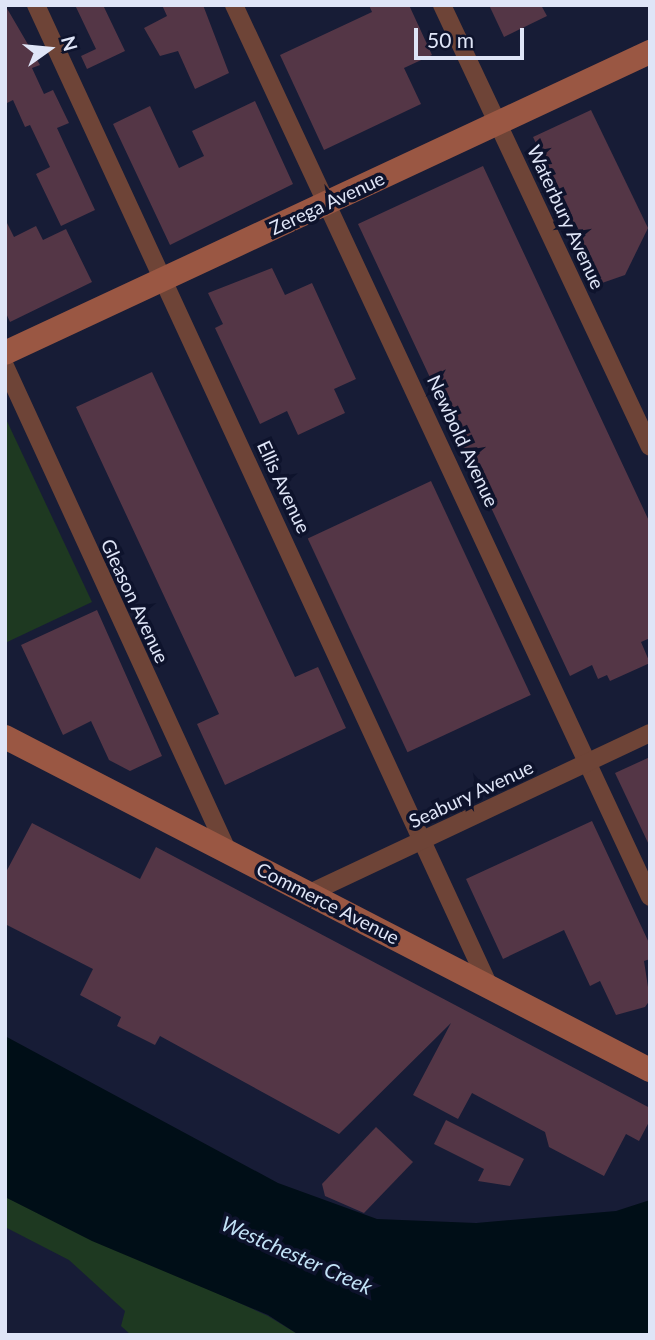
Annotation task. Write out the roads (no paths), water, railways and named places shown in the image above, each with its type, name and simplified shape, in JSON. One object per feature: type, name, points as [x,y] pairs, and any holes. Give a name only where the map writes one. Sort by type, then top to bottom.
[{"type":"main road","name":"Zerega Avenue","points":[[5,353],[650,52]]},
{"type":"main road","name":"Commerce Avenue","points":[[5,737],[650,1070]]},
{"type":"street","name":"Ellis Avenue","points":[[36,5],[425,839],[490,988]]},
{"type":"street","name":"Newbold Avenue","points":[[234,5],[650,897]]},
{"type":"street","name":"Waterbury Avenue","points":[[442,5],[650,447]]},
{"type":"street","name":"Gleason Avenue","points":[[5,366],[228,852]]},
{"type":"street","name":"Seabury Avenue","points":[[310,893],[650,733]]},
{"type":"water","name":"Westchester Creek","points":[[5,1036],[278,1183],[377,1219],[476,1223],[616,1211],[650,1200],[650,1335],[299,1335],[268,1315],[92,1241],[5,1197]]}]
